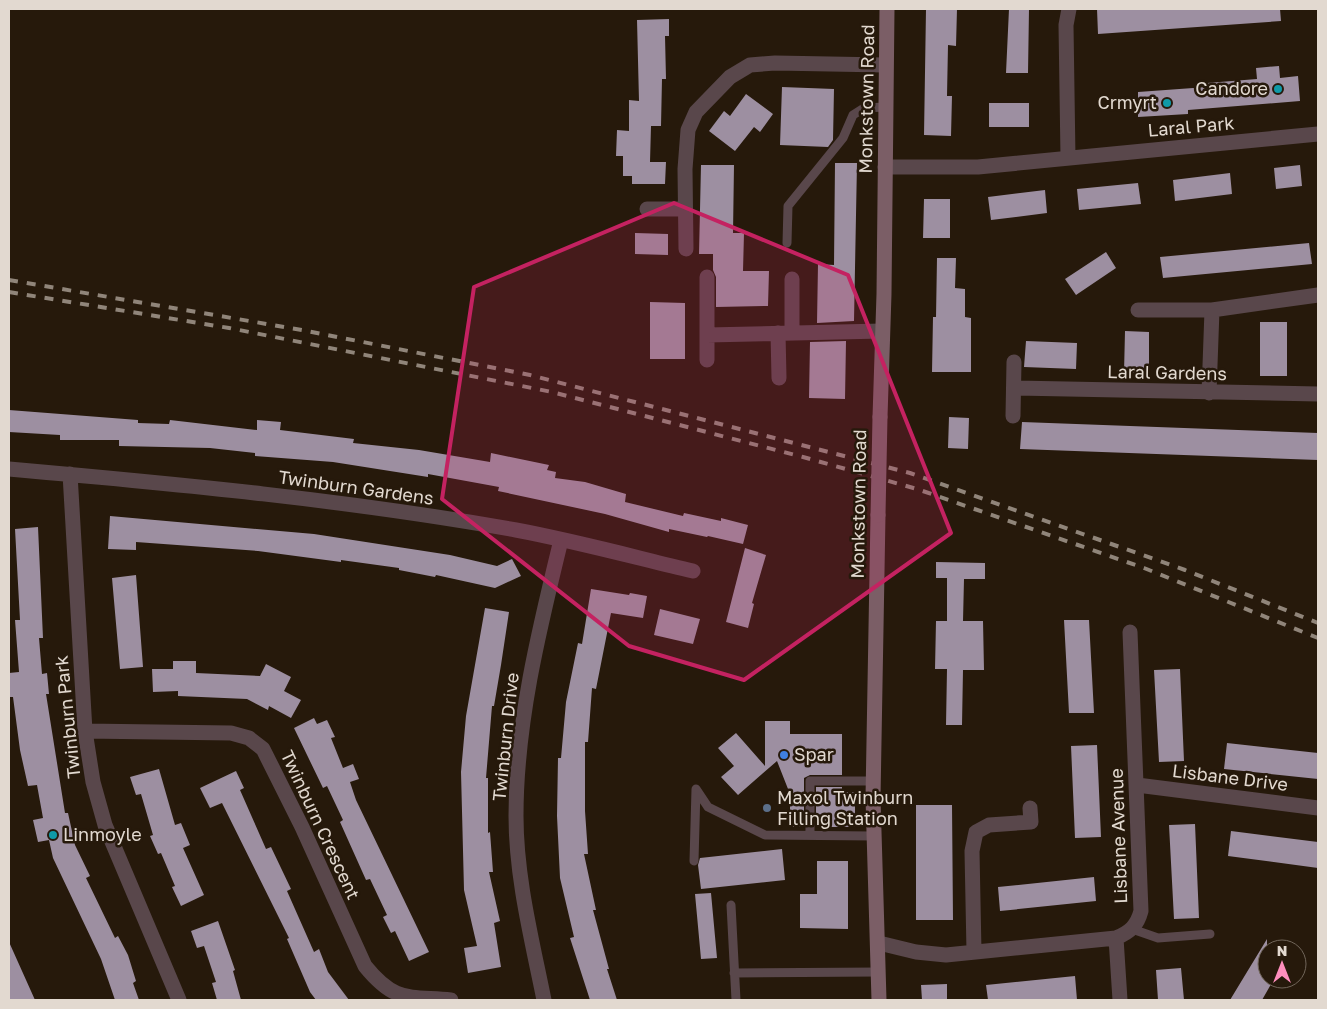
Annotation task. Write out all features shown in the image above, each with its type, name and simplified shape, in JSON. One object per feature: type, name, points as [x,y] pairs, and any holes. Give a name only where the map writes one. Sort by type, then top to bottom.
[{"type":"street","name":"Monkstown Road","points":[[879,1000],[873,781],[887,9]]},
{"type":"street","points":[[1068,158],[1066,25],[1069,9]]},
{"type":"street","points":[[686,249],[685,209],[688,130],[702,105],[730,77],[750,65],[885,65]]},
{"type":"street","name":"Laral Park","points":[[885,167],[978,167],[1318,134]]},
{"type":"street","points":[[647,209],[685,209]]},
{"type":"street","points":[[707,277],[707,360]]},
{"type":"street","points":[[779,378],[792,279]]},
{"type":"street","points":[[1138,310],[1212,310],[1318,295]]},
{"type":"street","points":[[1209,392],[1212,310]]},
{"type":"street","points":[[707,335],[882,332]]},
{"type":"street","points":[[1013,416],[1014,362]]},
{"type":"street","name":"Laral Gardens","points":[[1015,388],[1318,394]]},
{"type":"street","name":"Twinburn Gardens","points":[[9,469],[214,488],[350,504],[561,540],[693,571]]},
{"type":"street","name":"Twinburn Park","points":[[70,474],[85,731],[93,782],[105,825],[178,1000]]},
{"type":"street","name":"Twinburn Drive","points":[[544,1000],[522,886],[516,818],[517,783],[535,645],[561,540]]},
{"type":"street","name":"Lisbane Avenue","points":[[878,943],[916,952],[946,955],[1116,938],[1132,930],[1138,923],[1141,911],[1130,632]]},
{"type":"street","name":"Twinburn Crescent","points":[[85,731],[231,733],[249,738],[263,749],[302,827],[365,966],[378,983],[398,996],[451,1000]]},
{"type":"street","name":"Lisbane Drive","points":[[1137,785],[1318,808]]},
{"type":"street","points":[[974,952],[972,851],[976,832],[989,825],[1031,822],[1030,808]]},
{"type":"street","points":[[1116,938],[1120,1000]]},
{"type":"lane","points":[[787,242],[788,206],[843,138],[853,115],[864,108],[885,108]]},
{"type":"lane","points":[[810,835],[810,781],[873,781]]},
{"type":"lane","points":[[694,860],[696,789],[708,807],[765,835],[874,836]]},
{"type":"lane","points":[[732,905],[736,1000]]},
{"type":"lane","points":[[1132,930],[1158,938],[1210,934]]},
{"type":"lane","points":[[734,973],[879,972]]},
{"type":"highlighted area","points":[[674,203],[848,275],[951,533],[744,680],[629,646],[442,499],[474,287]]},
{"type":"building","points":[[926,9],[957,9],[956,46],[948,45],[947,96],[952,96],[951,136],[924,135]]},
{"type":"building","points":[[1009,9],[1029,9],[1028,73],[1006,73]]},
{"type":"building","points":[[1097,9],[1280,9],[1281,21],[1098,34]]},
{"type":"building","points":[[669,19],[669,36],[665,36],[666,79],[662,79],[661,126],[651,126],[650,162],[666,162],[665,184],[632,184],[632,176],[623,176],[623,156],[616,156],[617,130],[629,131],[629,100],[639,101],[637,20]]},
{"type":"building","points":[[1279,66],[1280,78],[1298,76],[1300,101],[1188,110],[1188,114],[1138,117],[1138,92],[1207,87],[1207,83],[1257,79],[1256,68]]},
{"type":"building","points":[[782,87],[834,89],[833,140],[828,147],[780,145]]},
{"type":"building","points":[[746,94],[773,114],[760,132],[754,127],[735,151],[709,131],[724,111],[730,116]]},
{"type":"building","points":[[989,103],[1029,103],[1029,127],[989,127]]},
{"type":"building","points":[[835,163],[857,163],[854,321],[817,323],[818,264],[834,265]]},
{"type":"building","points":[[701,165],[734,165],[733,233],[744,233],[743,271],[769,271],[768,306],[716,307],[716,277],[713,270],[713,254],[699,254]]},
{"type":"building","points":[[1300,165],[1302,186],[1276,189],[1274,168]]},
{"type":"building","points":[[1230,173],[1232,194],[1175,201],[1173,180]]},
{"type":"building","points":[[1138,183],[1141,204],[1079,210],[1077,189]]},
{"type":"building","points":[[1045,190],[1047,213],[991,220],[988,197]]},
{"type":"building","points":[[924,199],[950,199],[950,238],[923,238]]},
{"type":"building","points":[[635,233],[668,234],[668,255],[635,254]]},
{"type":"building","points":[[1309,243],[1312,264],[1163,278],[1160,257]]},
{"type":"building","points":[[1106,252],[1116,268],[1076,295],[1065,279]]},
{"type":"building","points":[[937,258],[956,258],[955,288],[965,289],[965,317],[971,318],[971,372],[932,372],[933,317],[936,317]]},
{"type":"building","points":[[650,302],[685,303],[685,359],[650,359]]},
{"type":"building","points":[[1260,322],[1287,322],[1287,376],[1260,376]]},
{"type":"building","points":[[1125,331],[1149,332],[1149,373],[1124,373]]},
{"type":"building","points":[[846,341],[845,399],[809,398],[810,342]]},
{"type":"building","points":[[1026,341],[1077,343],[1076,369],[1024,367]]},
{"type":"building","points":[[9,410],[138,420],[138,423],[169,424],[170,420],[257,430],[257,420],[281,422],[280,430],[354,439],[353,443],[419,450],[490,462],[491,453],[549,465],[547,470],[556,472],[555,478],[585,482],[626,494],[625,502],[683,516],[684,513],[721,521],[721,518],[748,525],[743,544],[669,529],[669,532],[605,514],[498,491],[499,487],[428,474],[428,477],[333,462],[255,456],[255,453],[210,448],[119,446],[119,440],[60,440],[60,435],[9,432]]},
{"type":"building","points":[[949,417],[969,418],[968,449],[948,448]]},
{"type":"building","points":[[1022,422],[1318,433],[1318,460],[1020,449]]},
{"type":"building","points":[[110,516],[314,534],[450,555],[497,566],[512,559],[521,576],[495,588],[436,575],[435,577],[399,570],[399,568],[258,551],[136,542],[136,550],[108,549]]},
{"type":"building","points":[[38,527],[43,638],[39,638],[42,674],[47,673],[49,694],[46,694],[65,813],[68,813],[75,845],[90,876],[86,878],[115,938],[118,936],[128,955],[136,981],[133,983],[139,1000],[115,1000],[101,959],[53,858],[49,840],[38,842],[33,820],[43,818],[37,785],[28,786],[20,750],[13,697],[10,697],[9,673],[19,672],[15,620],[20,620],[15,529]]},
{"type":"building","points":[[745,548],[766,555],[752,603],[754,604],[748,628],[726,622]]},
{"type":"building","points":[[936,562],[985,563],[985,579],[964,579],[963,621],[983,621],[984,670],[963,670],[962,725],[946,725],[947,669],[935,669],[936,621],[947,621],[947,578],[936,578]]},
{"type":"building","points":[[136,575],[143,667],[120,669],[112,578]]},
{"type":"building","points":[[591,589],[647,596],[643,618],[611,613],[596,689],[592,688],[588,742],[585,742],[585,811],[588,854],[584,854],[596,910],[593,910],[609,969],[607,969],[617,1000],[590,1000],[570,938],[574,937],[560,878],[557,816],[558,758],[561,758],[566,702],[578,643],[582,644]]},
{"type":"building","points":[[485,608],[509,612],[494,706],[492,706],[486,778],[488,778],[488,833],[490,832],[493,872],[489,872],[500,921],[494,923],[501,967],[468,973],[464,948],[477,946],[464,890],[461,772],[466,716]]},
{"type":"building","points":[[660,609],[700,619],[693,644],[654,635]]},
{"type":"building","points":[[1064,620],[1089,620],[1094,713],[1069,713]]},
{"type":"building","points":[[173,661],[196,661],[196,673],[260,676],[266,664],[291,677],[284,691],[301,700],[291,718],[269,706],[268,710],[247,699],[178,696],[178,691],[153,692],[152,669],[173,669]]},
{"type":"building","points":[[1180,669],[1184,761],[1159,762],[1154,670]]},
{"type":"building","points":[[314,718],[317,724],[327,720],[335,737],[331,738],[343,768],[353,764],[359,779],[350,782],[356,800],[429,952],[409,961],[395,931],[391,933],[383,917],[387,915],[370,879],[366,880],[340,822],[343,820],[327,786],[323,788],[294,728]]},
{"type":"building","name":"Spar","points":[[765,721],[790,721],[790,734],[842,734],[842,775],[810,775],[804,778],[804,827],[790,827],[790,794],[777,761],[738,795],[721,777],[734,766],[718,748],[736,733],[765,766]]},
{"type":"building","points":[[1227,743],[1318,753],[1318,779],[1224,769]]},
{"type":"building","points":[[1097,745],[1101,837],[1075,838],[1071,746]]},
{"type":"building","points":[[159,769],[175,825],[181,823],[190,845],[183,848],[204,895],[181,906],[172,887],[175,886],[161,853],[158,854],[150,836],[153,835],[141,794],[136,795],[130,777]]},
{"type":"building","points":[[236,771],[244,788],[240,790],[266,849],[271,847],[291,889],[287,891],[314,952],[319,949],[328,972],[349,1000],[316,1000],[310,992],[287,939],[289,938],[222,803],[210,808],[200,788]]},
{"type":"building","points":[[816,787],[842,787],[842,792],[855,792],[855,827],[816,827]]},
{"type":"building","points":[[916,805],[952,805],[953,920],[916,920]]},
{"type":"building","points":[[1195,824],[1199,918],[1174,919],[1169,825]]},
{"type":"building","points":[[1231,831],[1318,842],[1318,868],[1228,856]]},
{"type":"building","points":[[782,849],[785,880],[701,889],[698,865],[700,858]]},
{"type":"building","points":[[817,861],[848,861],[848,929],[800,928],[800,894],[817,894]]},
{"type":"building","points":[[1094,877],[1096,901],[1000,911],[998,887]]},
{"type":"building","points":[[711,893],[717,958],[701,959],[695,894]]},
{"type":"building","points":[[218,921],[235,970],[233,971],[241,1000],[217,1000],[212,983],[216,982],[204,946],[197,948],[191,931]]},
{"type":"building","points":[[9,942],[35,1000],[9,1000]]},
{"type":"building","points":[[1257,955],[1257,989],[1268,989],[1262,1000],[1230,1000]]},
{"type":"building","points":[[1181,968],[1184,1000],[1158,1000],[1156,970]]},
{"type":"building","points":[[1075,976],[1077,1000],[988,1000],[986,985]]},
{"type":"building","points":[[947,984],[947,1000],[922,1000],[921,985]]},
{"type":"railway","points":[[9,280],[302,330],[530,375],[910,473],[1185,570],[1318,623]]},
{"type":"railway","points":[[9,292],[229,328],[552,392],[803,457],[917,489],[1144,568],[1318,638]]},
{"type":"place","name":"Candore","points":[[1278,89]]},
{"type":"place","name":"Crmyrt","points":[[1167,103]]},
{"type":"place","name":"Spar","points":[[784,755]]},
{"type":"place","name":"Maxol Twinburn Filling Station","points":[[767,808]]},
{"type":"place","name":"Linmoyle","points":[[53,835]]}]
